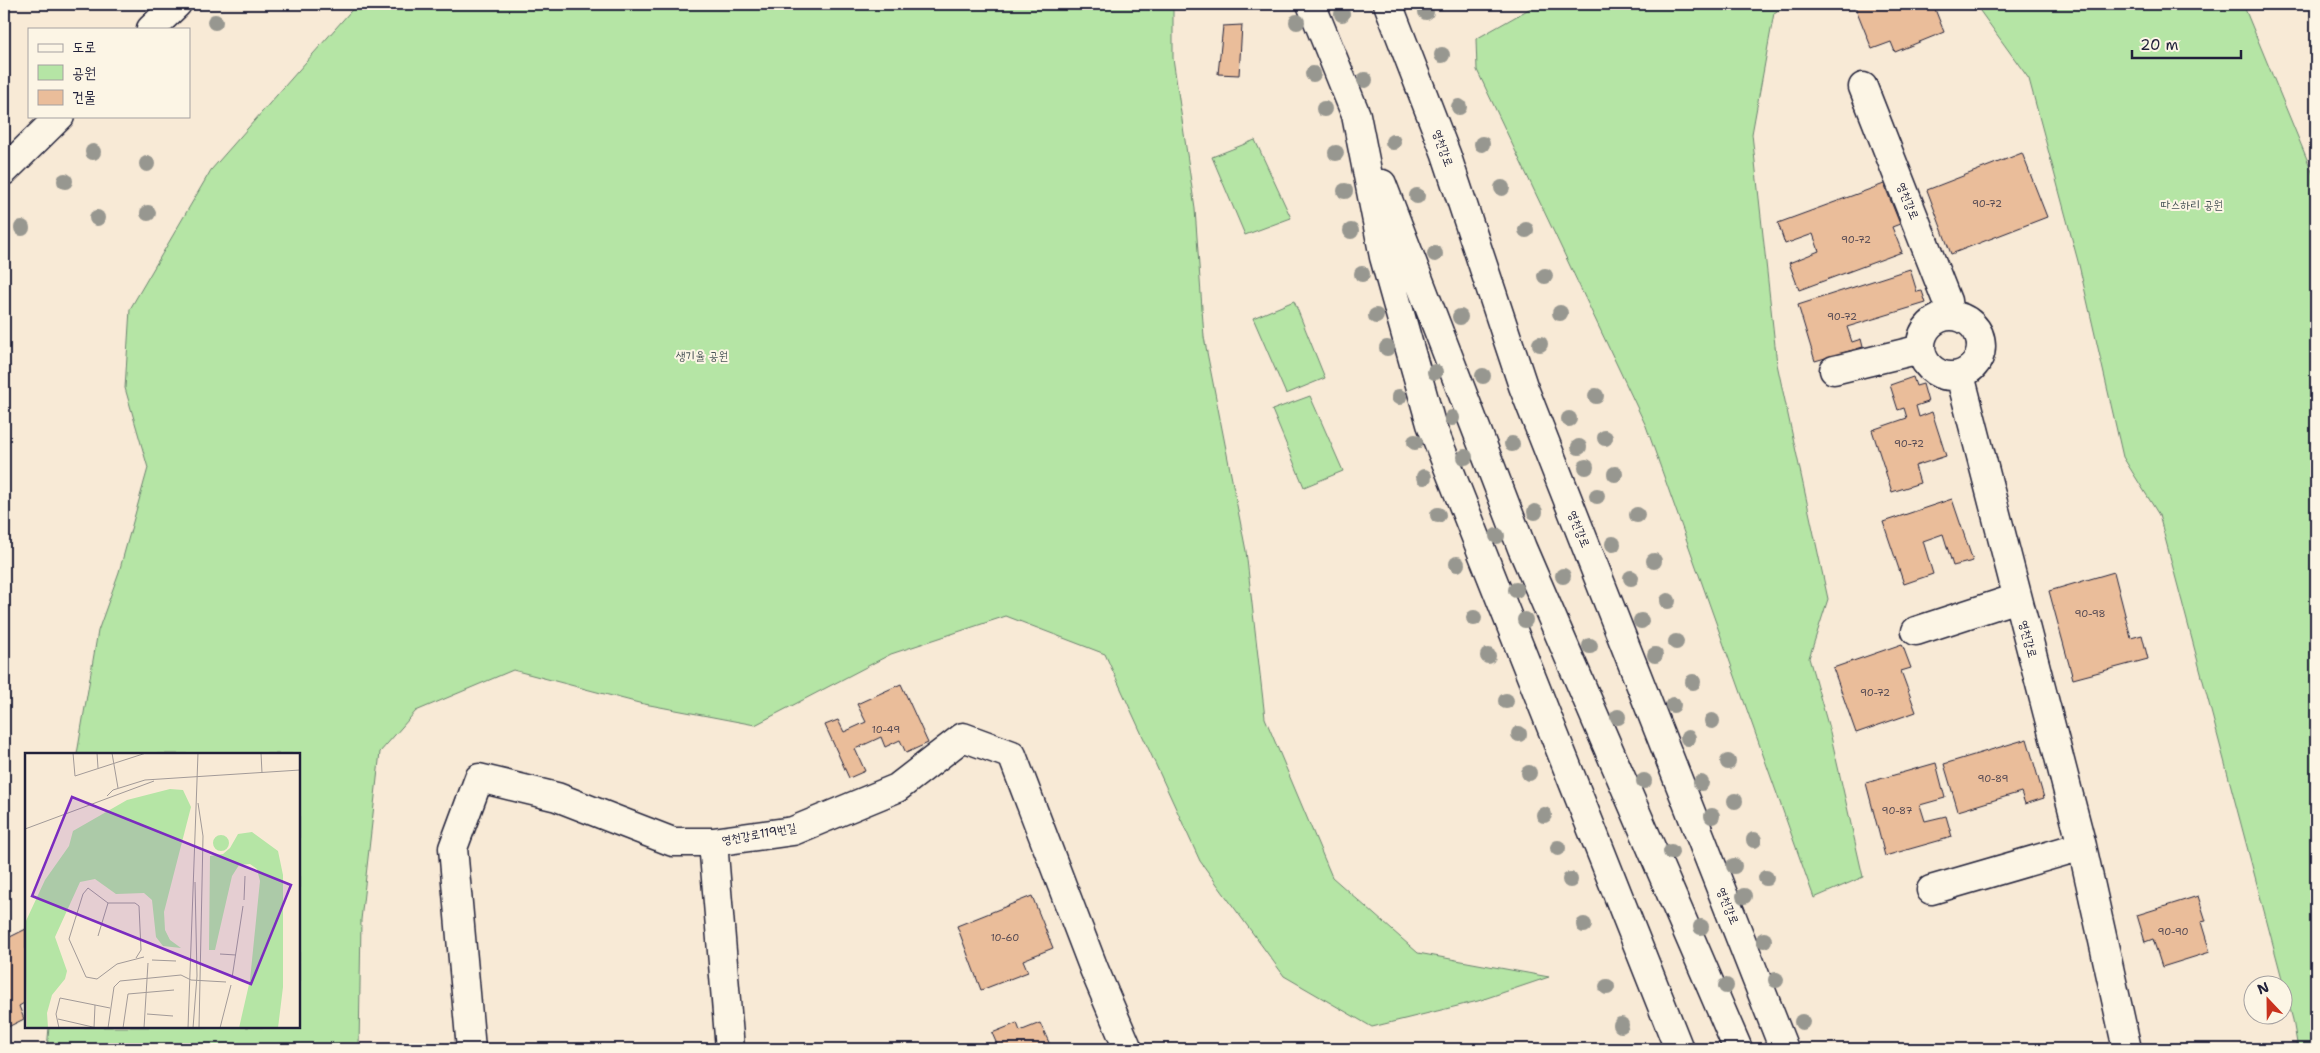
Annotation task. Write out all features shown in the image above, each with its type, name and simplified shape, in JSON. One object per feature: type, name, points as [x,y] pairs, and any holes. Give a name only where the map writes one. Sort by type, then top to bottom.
[{"type":"street","points":[[152,28],[177,4]]},
{"type":"street","points":[[1311,4],[1356,115],[1522,548],[1738,1049]]},
{"type":"street","name":"영천강로","points":[[1388,4],[1446,154],[1523,386],[1784,1049]]},
{"type":"street","name":"영천강로","points":[[1863,87],[1947,301],[1949,316]]},
{"type":"street","points":[[1356,115],[1384,257],[1431,424],[1680,1049]]},
{"type":"street","points":[[4,171],[58,118]]},
{"type":"street","points":[[1949,316],[1968,321],[1980,336],[1982,346],[1976,364],[1960,375],[1951,376],[1934,371],[1923,358],[1921,349],[1922,340],[1932,323],[1949,316]]},
{"type":"street","points":[[1834,370],[1921,349]]},
{"type":"street","name":"영천강로","points":[[1960,375],[2082,846],[2127,1049]]},
{"type":"street","points":[[1916,631],[2017,598]]},
{"type":"street","name":"영천강로119번길","points":[[471,1049],[453,848],[479,778],[557,797],[673,842],[714,842],[793,830],[896,788],[963,736],[1012,755],[1094,969],[1128,1049]]},
{"type":"street","points":[[714,842],[730,1049]]},
{"type":"street","points":[[1931,890],[2082,846]]},
{"type":"green space","name":"생기율 공원","points":[[357,4],[1173,4],[1173,58],[1195,209],[1204,337],[1246,551],[1265,718],[1332,877],[1418,953],[1549,977],[1478,1001],[1372,1027],[1284,976],[1200,861],[1105,654],[1006,616],[891,654],[755,725],[639,703],[513,670],[416,711],[380,752],[361,920],[359,1049],[47,1049],[49,1028],[300,1028],[300,753],[77,753],[98,631],[119,572],[148,468],[125,388],[130,309],[211,170]]},
{"type":"green space","points":[[1538,4],[1789,4],[1774,13],[1752,134],[1777,364],[1828,599],[1809,658],[1830,732],[1863,877],[1814,898],[1646,426],[1477,70],[1476,39]]},
{"type":"green space","name":"따스하리 공원","points":[[1975,4],[2243,4],[2316,181],[2316,1049],[2298,1049],[2292,1016],[2292,976],[2281,976],[2159,515],[2123,457],[2079,265],[2029,79]]},
{"type":"green space","points":[[1255,140],[1291,218],[1245,235],[1212,157]]},
{"type":"green space","points":[[1294,301],[1325,378],[1286,394],[1253,318]]},
{"type":"green space","points":[[1310,396],[1343,471],[1304,487],[1272,410]]},
{"type":"building","points":[[1854,4],[1933,4],[1944,32],[1895,52],[1891,42],[1872,49]]},
{"type":"building","points":[[1242,25],[1239,75],[1218,74],[1223,26]]},
{"type":"building","points":[[2022,153],[2047,217],[1951,254],[1927,190]]},
{"type":"building","points":[[1884,184],[1900,224],[1892,227],[1902,252],[1799,290],[1789,263],[1819,251],[1813,234],[1785,244],[1778,223]]},
{"type":"building","points":[[1910,269],[1917,292],[1922,291],[1926,303],[1847,327],[1852,342],[1861,339],[1863,347],[1815,361],[1798,305]]},
{"type":"building","points":[[1913,377],[1916,386],[1923,384],[1928,402],[1916,406],[1919,417],[1932,412],[1946,456],[1915,466],[1920,483],[1892,492],[1872,430],[1907,418],[1904,408],[1898,410],[1890,385]]},
{"type":"building","points":[[1952,499],[1973,561],[1953,566],[1943,534],[1923,541],[1933,574],[1904,584],[1883,522]]},
{"type":"building","points":[[2114,572],[2131,638],[2142,635],[2148,659],[2073,679],[2049,591]]},
{"type":"building","points":[[1902,644],[1911,668],[1901,671],[1916,712],[1856,733],[1833,668]]},
{"type":"building","points":[[901,684],[928,743],[906,753],[900,740],[885,747],[881,737],[855,749],[865,771],[849,778],[825,725],[838,720],[844,732],[866,722],[857,704]]},
{"type":"building","points":[[2027,739],[2044,798],[2025,804],[2021,792],[1958,811],[1944,764]]},
{"type":"building","points":[[1936,763],[1945,798],[1920,805],[1925,821],[1946,816],[1952,837],[1885,856],[1866,783]]},
{"type":"building","points":[[1032,896],[1053,948],[1023,960],[1028,972],[981,990],[957,926]]},
{"type":"building","points":[[2198,896],[2206,921],[2201,922],[2210,952],[2162,967],[2153,939],[2145,942],[2137,915]]},
{"type":"building","points":[[25,930],[25,1003],[19,1006],[24,1019],[4,1029],[4,940]]},
{"type":"building","points":[[1017,1023],[1020,1031],[1040,1023],[1052,1049],[999,1049],[992,1033]]}]
